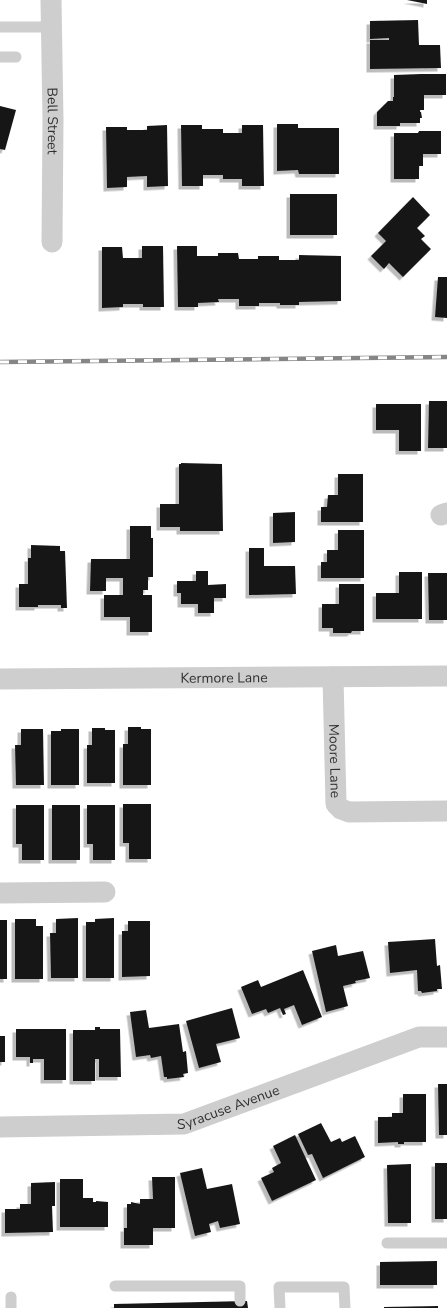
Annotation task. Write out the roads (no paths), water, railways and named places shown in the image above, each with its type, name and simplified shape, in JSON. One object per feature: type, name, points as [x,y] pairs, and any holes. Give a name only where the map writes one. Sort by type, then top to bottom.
[{"type":"street","name":"Bell Street","points":[[51,0],[53,120],[52,242]]},
{"type":"street","name":"Kermore Lane","points":[[0,679],[447,676]]},
{"type":"street","name":"Moore Lane","points":[[333,677],[336,804],[341,810],[349,812],[447,811]]},
{"type":"street","points":[[0,893],[105,892]]},
{"type":"street","name":"Syracuse Avenue","points":[[0,1127],[184,1124],[419,1037],[447,1037]]},
{"type":"lane","points":[[0,27],[52,27]]},
{"type":"lane","points":[[0,57],[16,57]]},
{"type":"lane","points":[[386,1243],[447,1243]]},
{"type":"lane","points":[[115,1286],[240,1286],[240,1300]]},
{"type":"lane","points":[[280,1308],[279,1287],[344,1287],[345,1308]]},
{"type":"railway","points":[[0,362],[447,357]]}]
